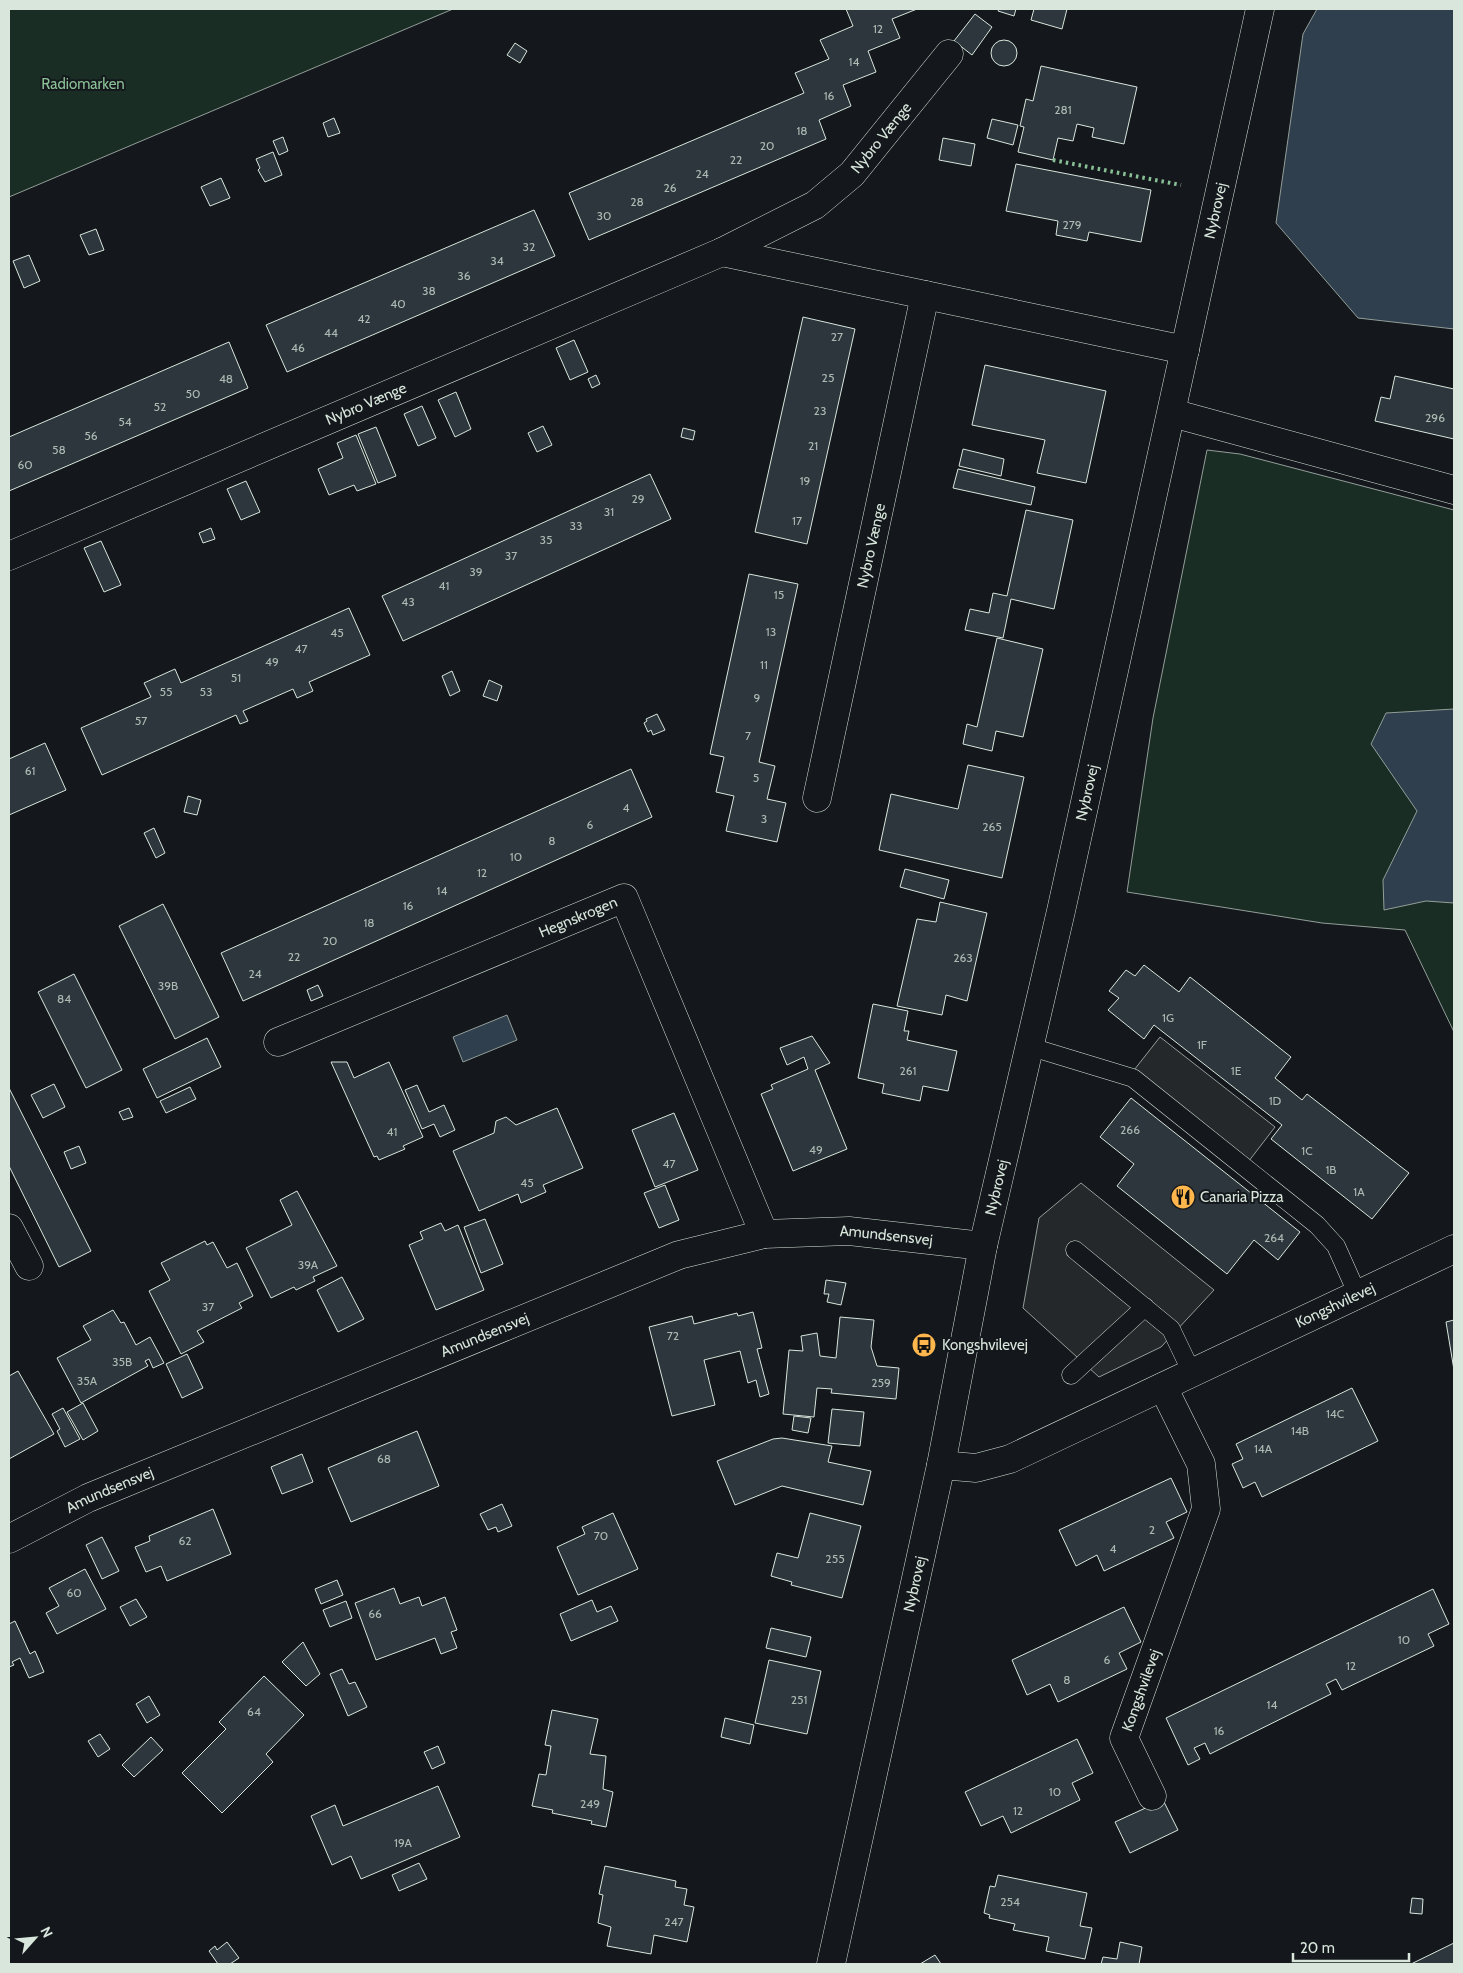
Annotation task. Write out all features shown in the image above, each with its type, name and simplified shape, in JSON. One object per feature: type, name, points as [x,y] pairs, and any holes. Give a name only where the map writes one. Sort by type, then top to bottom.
[{"type":"street","name":"Nybrovej","points":[[831,1964],[941,1465],[983,1246],[1031,1047],[1260,9]]},
{"type":"street","name":"Nybro Vænge","points":[[9,556],[722,252],[815,205],[852,174],[949,54]]},
{"type":"street","points":[[722,252],[1186,350]]},
{"type":"street","name":"Nybro Vænge","points":[[817,798],[925,295]]},
{"type":"street","points":[[1172,413],[1454,490]]},
{"type":"street","name":"Hegnskrogen","points":[[278,1042],[624,898],[764,1234]]},
{"type":"street","points":[[9,1228],[29,1266]]},
{"type":"street","name":"Amundsensvej","points":[[9,1539],[88,1498],[678,1255],[764,1234],[848,1231],[983,1246]]},
{"type":"street","name":"Kongshvilevej","points":[[941,1465],[976,1468],[1010,1459],[1357,1293],[1454,1249]]},
{"type":"street","name":"Kongshvilevej","points":[[1152,1796],[1124,1738],[1206,1509],[1201,1464],[1163,1387]]},
{"type":"lane","points":[[1031,1047],[1133,1078],[1317,1225],[1336,1246],[1357,1293]]},
{"type":"lane","points":[[1075,1250],[1171,1329],[1192,1373]]},
{"type":"lane","points":[[1071,1375],[1145,1307]]},
{"type":"green space","name":"Radiomarken","points":[[9,9],[453,9],[9,197]]},
{"type":"green space","points":[[1207,450],[1240,454],[1454,510],[1454,1032],[1405,930],[1322,923],[1127,892],[1153,718]]},
{"type":"shaded area","points":[[1160,1037],[1275,1127],[1242,1170],[1127,1079]]},
{"type":"shaded area","points":[[1081,1183],[1214,1290],[1161,1347],[1099,1377],[1023,1308],[1039,1218]]},
{"type":"water","points":[[1317,9],[1454,9],[1454,329],[1358,318],[1276,223],[1303,34]]},
{"type":"water","points":[[1454,709],[1454,903],[1426,901],[1384,910],[1383,880],[1417,811],[1371,744],[1386,713]]},
{"type":"water","points":[[507,1015],[517,1040],[463,1062],[453,1037]]},
{"type":"building","points":[[846,9],[917,9],[892,19],[900,38],[868,51],[876,72],[843,85],[851,106],[819,120],[826,139],[589,240],[569,193],[804,93],[795,73],[829,59],[820,40],[853,26]]},
{"type":"building","points":[[999,9],[1016,9],[1014,16],[998,11]]},
{"type":"building","points":[[1034,9],[1067,9],[1062,29],[1031,20]]},
{"type":"building","points":[[975,14],[992,27],[972,55],[954,41]]},
{"type":"building","points":[[1004,40],[1013,44],[1017,53],[1013,62],[1004,66],[995,62],[991,53],[995,44]]},
{"type":"building","points":[[515,43],[527,51],[520,63],[507,55]]},
{"type":"building","points":[[1041,66],[1137,87],[1124,144],[1092,137],[1094,128],[1077,124],[1073,141],[1058,138],[1053,160],[1018,152],[1024,127],[1020,126],[1026,99],[1033,101]]},
{"type":"building","points":[[334,118],[340,133],[328,137],[323,123]]},
{"type":"building","points":[[992,119],[1018,125],[1013,145],[987,138]]},
{"type":"building","points":[[283,137],[288,151],[279,155],[273,141]]},
{"type":"building","points":[[943,138],[975,144],[971,166],[939,160]]},
{"type":"building","points":[[273,152],[282,175],[265,182],[258,170],[260,168],[256,159]]},
{"type":"building","points":[[1016,164],[1151,190],[1141,242],[1089,232],[1087,241],[1056,235],[1058,221],[1006,211]]},
{"type":"building","points":[[221,178],[230,198],[210,206],[201,187]]},
{"type":"building","points":[[534,210],[555,256],[287,372],[266,325]]},
{"type":"building","points":[[96,229],[104,250],[89,255],[80,235]]},
{"type":"building","points":[[29,255],[40,281],[24,288],[13,261]]},
{"type":"building","points":[[803,317],[855,329],[807,544],[755,532]]},
{"type":"building","points":[[574,340],[588,372],[570,380],[556,348]]},
{"type":"building","points":[[229,342],[248,388],[9,491],[9,437]]},
{"type":"building","points":[[985,365],[1106,391],[1086,483],[1037,473],[1045,440],[972,425]]},
{"type":"building","points":[[596,375],[600,384],[592,388],[588,379]]},
{"type":"building","points":[[1395,376],[1454,389],[1454,439],[1375,421],[1381,397],[1390,399]]},
{"type":"building","points":[[456,392],[471,429],[455,437],[438,400]]},
{"type":"building","points":[[422,406],[436,438],[418,446],[404,414]]},
{"type":"building","points":[[543,426],[552,445],[537,452],[528,433]]},
{"type":"building","points":[[376,427],[396,476],[378,483],[358,434]]},
{"type":"building","points":[[683,428],[695,431],[693,440],[681,437]]},
{"type":"building","points":[[356,435],[376,484],[357,491],[354,485],[329,495],[318,469],[343,458],[337,443]]},
{"type":"building","points":[[963,449],[1004,459],[1001,476],[959,466]]},
{"type":"building","points":[[958,469],[1035,487],[1031,505],[953,488]]},
{"type":"building","points":[[650,474],[671,519],[403,641],[382,596]]},
{"type":"building","points":[[246,481],[260,512],[241,520],[227,489]]},
{"type":"building","points":[[1026,510],[1073,520],[1054,609],[1011,599],[1003,638],[965,630],[970,609],[989,613],[993,593],[1007,596]]},
{"type":"building","points":[[211,528],[215,539],[203,543],[199,533]]},
{"type":"building","points":[[101,541],[121,585],[104,592],[84,548]]},
{"type":"building","points":[[749,574],[798,584],[759,762],[775,766],[767,799],[786,803],[777,842],[726,831],[734,796],[716,792],[724,757],[710,754]]},
{"type":"building","points":[[349,608],[370,655],[309,682],[313,691],[297,698],[293,689],[243,711],[248,721],[240,724],[236,715],[102,775],[81,728],[151,697],[144,683],[175,669],[181,683]]},
{"type":"building","points":[[997,638],[1043,649],[1023,737],[996,731],[992,751],[963,744],[967,724],[977,727]]},
{"type":"building","points":[[452,671],[460,691],[450,696],[442,676]]},
{"type":"building","points":[[489,680],[502,686],[497,701],[483,696]]},
{"type":"building","points":[[657,714],[665,730],[653,735],[651,730],[648,732],[644,723],[647,721],[646,719]]},
{"type":"building","points":[[45,743],[66,790],[9,815],[9,759]]},
{"type":"building","points":[[968,765],[1024,777],[1002,878],[879,850],[891,794],[958,809]]},
{"type":"building","points":[[631,769],[652,817],[243,1001],[221,953]]},
{"type":"building","points":[[188,796],[201,800],[197,815],[184,812]]},
{"type":"building","points":[[154,828],[165,853],[156,858],[144,833]]},
{"type":"building","points":[[905,869],[949,880],[944,899],[900,887]]},
{"type":"building","points":[[940,902],[987,913],[967,1001],[946,995],[942,1015],[897,1006],[917,919],[936,922]]},
{"type":"building","points":[[163,904],[219,1017],[175,1039],[119,926]]},
{"type":"building","points":[[1144,965],[1179,992],[1190,977],[1291,1057],[1275,1078],[1302,1100],[1307,1094],[1409,1173],[1372,1219],[1271,1139],[1282,1125],[1154,1025],[1144,1039],[1108,1010],[1119,998],[1109,991],[1126,970],[1135,976]]},
{"type":"building","points":[[74,974],[122,1070],[86,1088],[38,992]]},
{"type":"building","points":[[318,985],[323,996],[311,1001],[307,990]]},
{"type":"building","points":[[873,1004],[908,1011],[904,1031],[909,1031],[907,1040],[957,1051],[948,1091],[923,1086],[920,1101],[882,1093],[884,1084],[858,1078]]},
{"type":"building","points":[[812,1036],[830,1063],[815,1070],[847,1149],[793,1171],[761,1094],[773,1089],[771,1085],[808,1069],[804,1057],[787,1065],[780,1048]]},
{"type":"building","points":[[207,1038],[221,1067],[157,1098],[143,1069]]},
{"type":"building","points":[[331,1062],[347,1062],[354,1078],[389,1062],[423,1137],[403,1146],[405,1149],[379,1160],[377,1156],[374,1157]]},
{"type":"building","points":[[54,1084],[65,1107],[43,1118],[31,1095]]},
{"type":"building","points":[[417,1085],[429,1112],[444,1105],[455,1130],[440,1137],[434,1124],[422,1129],[405,1090]]},
{"type":"building","points":[[190,1087],[196,1099],[166,1113],[160,1101]]},
{"type":"building","points":[[9,1088],[91,1251],[59,1267],[9,1166]]},
{"type":"building","points":[[1131,1098],[1300,1232],[1278,1260],[1254,1240],[1227,1274],[1117,1186],[1134,1164],[1100,1137]]},
{"type":"building","points":[[129,1108],[133,1117],[123,1120],[119,1112]]},
{"type":"building","points":[[557,1108],[583,1168],[543,1185],[546,1192],[521,1203],[518,1194],[479,1211],[453,1151],[494,1133],[496,1121],[506,1117],[516,1125]]},
{"type":"building","points":[[674,1113],[698,1170],[655,1187],[632,1130]]},
{"type":"building","points":[[79,1146],[86,1163],[71,1169],[64,1152]]},
{"type":"building","points":[[665,1185],[679,1220],[659,1228],[644,1193]]},
{"type":"building","points":[[297,1191],[337,1266],[313,1277],[315,1281],[296,1290],[294,1287],[271,1298],[246,1248],[292,1225],[280,1200]]},
{"type":"building","points":[[485,1219],[503,1264],[481,1273],[464,1227]]},
{"type":"building","points":[[441,1223],[445,1231],[458,1225],[484,1290],[436,1310],[409,1245],[423,1239],[420,1232]]},
{"type":"building","points":[[205,1241],[207,1245],[213,1242],[227,1268],[237,1263],[253,1296],[239,1303],[242,1308],[197,1331],[204,1342],[181,1354],[149,1291],[170,1280],[161,1263]]},
{"type":"building","points":[[342,1277],[364,1319],[338,1332],[317,1290]]},
{"type":"building","points":[[826,1280],[846,1283],[841,1305],[827,1302],[829,1294],[824,1294]]},
{"type":"building","points":[[113,1310],[121,1323],[124,1322],[136,1345],[150,1337],[164,1363],[153,1368],[149,1359],[145,1361],[148,1366],[81,1403],[57,1358],[91,1340],[83,1326]]},
{"type":"building","points":[[753,1312],[762,1348],[757,1349],[769,1394],[760,1397],[756,1380],[748,1383],[740,1351],[704,1360],[715,1405],[672,1416],[649,1327],[692,1316],[694,1324],[737,1313],[738,1316]]},
{"type":"building","points":[[840,1317],[874,1320],[871,1347],[877,1366],[899,1368],[896,1399],[831,1393],[832,1389],[817,1388],[814,1417],[783,1414],[789,1350],[803,1351],[801,1336],[817,1333],[820,1356],[836,1358]]},
{"type":"building","points":[[1454,1320],[1454,1370],[1446,1322]]},
{"type":"building","points":[[187,1354],[203,1388],[182,1398],[166,1364]]},
{"type":"building","points":[[18,1371],[54,1434],[9,1459],[9,1376]]},
{"type":"building","points":[[1352,1388],[1378,1441],[1262,1497],[1255,1482],[1243,1488],[1232,1464],[1243,1459],[1236,1444]]},
{"type":"building","points":[[83,1403],[98,1431],[83,1440],[67,1412]]},
{"type":"building","points":[[63,1408],[80,1439],[65,1447],[57,1431],[60,1429],[52,1414]]},
{"type":"building","points":[[832,1409],[864,1412],[860,1446],[828,1443]]},
{"type":"building","points":[[794,1416],[811,1418],[808,1433],[792,1430]]},
{"type":"building","points":[[417,1431],[439,1486],[351,1522],[328,1468]]},
{"type":"building","points":[[782,1438],[832,1446],[828,1462],[871,1471],[863,1505],[782,1486],[735,1505],[717,1461],[773,1439]]},
{"type":"building","points":[[302,1454],[313,1482],[282,1494],[271,1467]]},
{"type":"building","points":[[1171,1478],[1187,1512],[1166,1522],[1174,1538],[1104,1571],[1097,1555],[1076,1566],[1059,1530]]},
{"type":"building","points":[[502,1504],[512,1526],[498,1532],[496,1527],[488,1530],[480,1514]]},
{"type":"building","points":[[213,1509],[231,1554],[167,1581],[161,1566],[146,1572],[135,1547],[150,1541],[149,1536]]},
{"type":"building","points":[[613,1513],[638,1569],[578,1595],[557,1547],[585,1534],[582,1527]]},
{"type":"building","points":[[810,1513],[861,1526],[842,1598],[791,1585],[792,1582],[771,1576],[777,1553],[798,1558]]},
{"type":"building","points":[[102,1537],[119,1571],[102,1579],[86,1545]]},
{"type":"building","points":[[85,1569],[106,1609],[57,1634],[46,1613],[59,1606],[49,1588]]},
{"type":"building","points":[[337,1580],[343,1595],[321,1604],[315,1589]]},
{"type":"building","points":[[394,1588],[400,1604],[419,1597],[422,1606],[445,1597],[457,1630],[451,1632],[457,1648],[441,1654],[435,1638],[376,1660],[355,1603]]},
{"type":"building","points":[[1433,1589],[1449,1624],[1428,1634],[1434,1646],[1342,1690],[1336,1679],[1326,1684],[1331,1694],[1210,1754],[1205,1743],[1194,1748],[1200,1759],[1188,1765],[1166,1718]]},
{"type":"building","points":[[136,1599],[147,1617],[130,1626],[120,1607]]},
{"type":"building","points":[[592,1600],[597,1612],[611,1606],[618,1621],[571,1641],[560,1614]]},
{"type":"building","points":[[346,1601],[352,1618],[330,1627],[323,1610]]},
{"type":"building","points":[[1124,1607],[1141,1642],[1119,1653],[1127,1669],[1058,1702],[1050,1684],[1027,1695],[1012,1660]]},
{"type":"building","points":[[15,1621],[30,1654],[35,1651],[44,1672],[29,1678],[20,1658],[12,1662],[14,1665],[9,1667],[9,1624]]},
{"type":"building","points":[[771,1628],[811,1637],[806,1657],[766,1648]]},
{"type":"building","points":[[303,1642],[320,1674],[306,1686],[282,1662]]},
{"type":"building","points":[[769,1660],[821,1671],[807,1734],[755,1723]]},
{"type":"building","points":[[342,1669],[349,1684],[355,1682],[367,1707],[348,1716],[330,1674]]},
{"type":"building","points":[[264,1676],[304,1715],[266,1754],[273,1762],[222,1813],[182,1773],[226,1729],[219,1722]]},
{"type":"building","points":[[149,1696],[160,1715],[147,1723],[136,1704]]},
{"type":"building","points":[[552,1710],[598,1719],[590,1754],[606,1756],[603,1789],[613,1792],[606,1827],[591,1824],[592,1821],[552,1813],[553,1810],[532,1806],[539,1774],[546,1775],[551,1746],[545,1745]]},
{"type":"building","points":[[725,1718],[754,1725],[750,1744],[721,1737]]},
{"type":"building","points":[[100,1734],[110,1749],[98,1757],[88,1741]]},
{"type":"building","points":[[151,1737],[163,1750],[134,1777],[122,1765]]},
{"type":"building","points":[[1077,1739],[1093,1773],[1072,1783],[1080,1800],[1011,1833],[1003,1816],[981,1826],[965,1792]]},
{"type":"building","points":[[438,1746],[445,1763],[432,1769],[424,1752]]},
{"type":"building","points":[[438,1786],[460,1837],[361,1879],[351,1856],[332,1865],[311,1816],[335,1805],[343,1826]]},
{"type":"building","points":[[1163,1800],[1178,1830],[1130,1853],[1115,1822]]},
{"type":"building","points":[[419,1863],[427,1879],[399,1891],[392,1875]]},
{"type":"building","points":[[605,1866],[676,1881],[675,1887],[687,1889],[684,1905],[694,1907],[687,1942],[654,1935],[651,1954],[607,1946],[611,1927],[598,1923],[603,1895],[599,1894]]},
{"type":"building","points":[[998,1875],[1087,1893],[1080,1926],[1092,1928],[1085,1959],[1046,1951],[1049,1937],[1013,1930],[1015,1924],[989,1918],[990,1915],[984,1913],[990,1886],[995,1887]]},
{"type":"building","points":[[1412,1898],[1423,1899],[1422,1914],[1410,1913]]},
{"type":"building","points":[[227,1942],[239,1958],[230,1964],[218,1964],[209,1951],[215,1946],[217,1950]]},
{"type":"building","points":[[1120,1942],[1142,1947],[1139,1964],[1101,1964],[1103,1957],[1117,1959]]},
{"type":"building","points":[[1454,1943],[1454,1964],[1411,1964]]},
{"type":"building","points":[[935,1955],[941,1964],[920,1964]]},
{"type":"hedge","points":[[1053,160],[1181,185]]},
{"type":"place","name":"Canaria Pizza","points":[[1183,1197]]},
{"type":"place","name":"Kongshvilevej","points":[[924,1345]]}]
